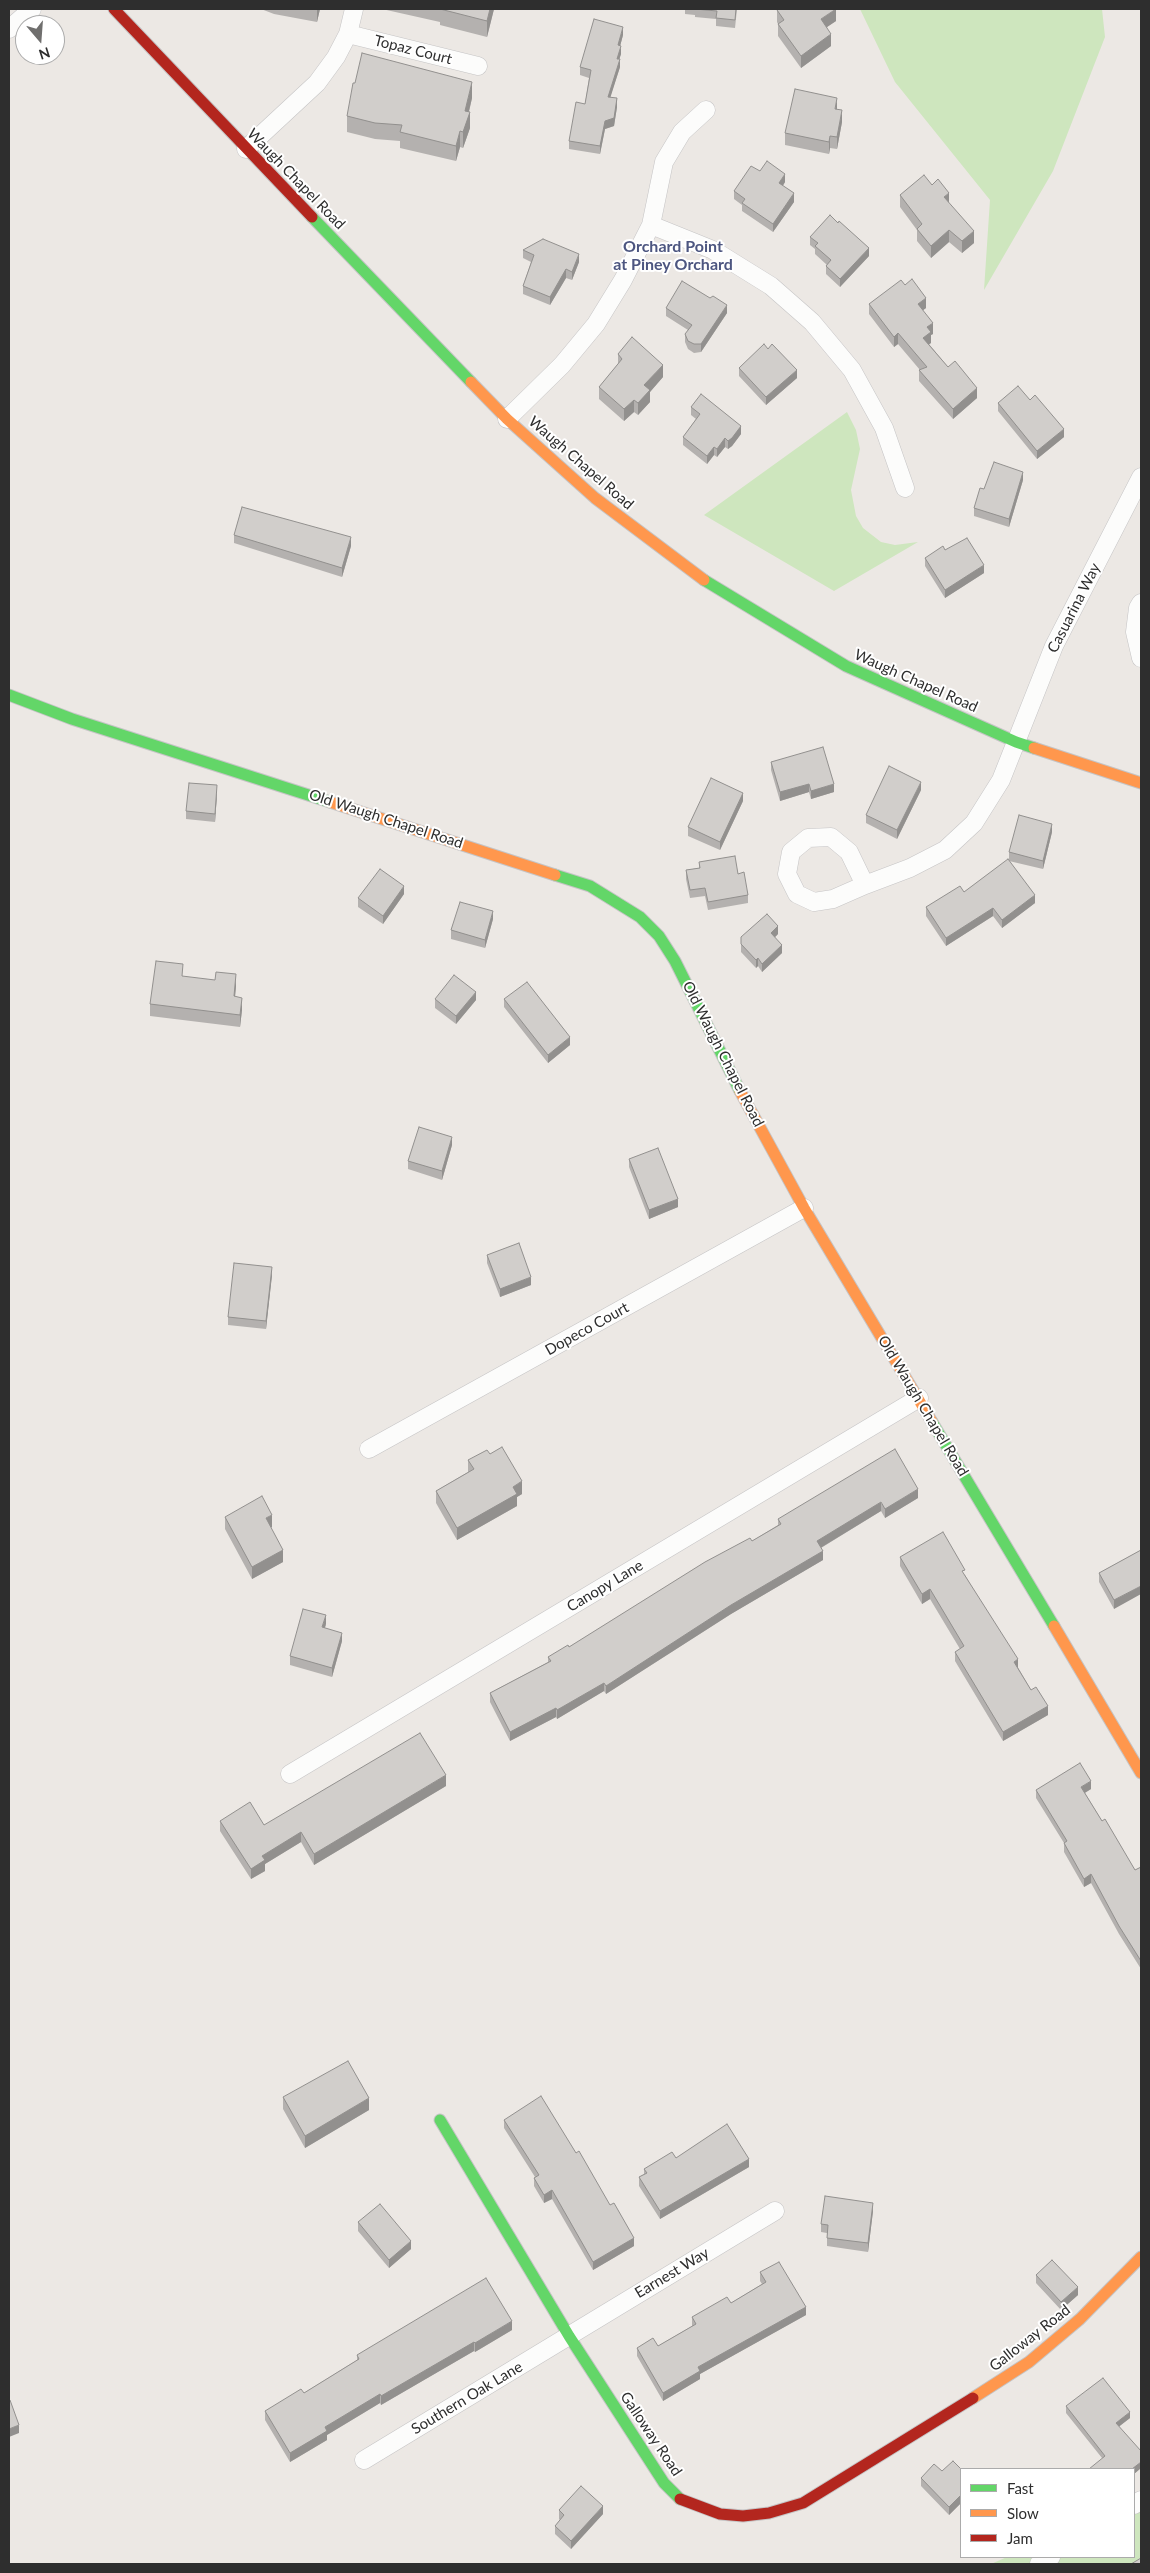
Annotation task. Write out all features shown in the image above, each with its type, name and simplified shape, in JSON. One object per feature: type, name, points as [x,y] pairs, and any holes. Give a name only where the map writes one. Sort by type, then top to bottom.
[{"type":"street","points":[[9,30],[32,9]]},
{"type":"street","name":"Waugh Chapel Road","points":[[114,9],[246,149],[507,419],[595,498],[701,578],[846,666],[1016,742],[1141,782]]},
{"type":"street","points":[[246,149],[317,84],[336,57],[348,34],[354,9]]},
{"type":"street","name":"Topaz Court","points":[[348,34],[478,66]]},
{"type":"street","points":[[507,419],[562,366],[596,324],[623,280],[651,225],[664,162],[682,132],[706,110]]},
{"type":"street","points":[[651,225],[714,250],[771,286],[812,322],[852,370],[884,428],[905,488]]},
{"type":"street","name":"Casuarina Way","points":[[865,885],[910,868],[945,850],[974,823],[996,789],[1054,646],[1141,477]]},
{"type":"street","points":[[1141,604],[1138,608],[1135,632],[1141,658]]},
{"type":"street","name":"Old Waugh Chapel Road","points":[[9,695],[72,719],[590,886],[640,917],[659,936],[675,961],[726,1066],[804,1208],[1141,1773]]},
{"type":"street","points":[[831,837],[849,852],[865,885],[833,899],[814,902],[796,894],[787,874],[791,852],[808,838],[831,837]]},
{"type":"street","name":"Dopeco Court","points":[[369,1449],[804,1208]]},
{"type":"street","name":"Canopy Lane","points":[[290,1774],[919,1398]]},
{"type":"street","name":"Galloway Road","points":[[440,2120],[569,2336],[664,2483],[679,2498],[720,2514],[743,2516],[769,2513],[803,2503],[917,2435],[1029,2362],[1080,2319],[1141,2257]]},
{"type":"street","name":"Earnest Way","points":[[569,2336],[775,2211]]},
{"type":"street","name":"Southern Oak Lane","points":[[364,2460],[569,2336]]},
{"type":"green space","points":[[860,9],[1102,9],[1105,37],[1053,171],[984,290],[990,200],[895,82]]},
{"type":"green space","points":[[847,412],[856,430],[860,449],[851,490],[856,516],[863,528],[881,542],[895,545],[918,542],[834,591],[704,515]]},
{"type":"green space","points":[[1141,2496],[1141,2564],[991,2564],[1005,2558],[1135,2558],[1135,2499]]},
{"type":"building","points":[[440,9],[490,9],[487,21]]},
{"type":"building","points":[[695,9],[736,9],[735,20],[716,18],[717,11]]},
{"type":"building","points":[[778,9],[836,9],[821,19],[831,34],[801,56],[778,24],[784,20]]},
{"type":"building","points":[[594,19],[623,27],[618,45],[621,46],[617,59],[620,59],[608,97],[617,98],[614,118],[605,121],[600,146],[569,141],[576,102],[585,104],[591,70],[580,67]]},
{"type":"building","points":[[362,53],[472,82],[465,111],[470,112],[463,132],[460,131],[456,146],[400,132],[402,125],[375,123],[347,116],[353,83],[355,83]]},
{"type":"building","points":[[795,89],[837,98],[835,109],[842,110],[837,137],[830,136],[829,142],[785,133]]},
{"type":"building","points":[[767,161],[785,174],[779,183],[794,193],[773,224],[742,203],[745,199],[734,191],[751,166],[760,171]]},
{"type":"building","points":[[924,175],[932,185],[938,179],[949,193],[944,197],[974,231],[962,241],[949,230],[931,246],[917,229],[922,224],[900,195]]},
{"type":"building","points":[[830,215],[869,248],[840,279],[826,266],[831,260],[815,246],[818,243],[810,237]]},
{"type":"building","points":[[543,239],[579,254],[572,272],[566,269],[550,297],[523,286],[534,255],[523,250]]},
{"type":"building","points":[[912,279],[926,298],[918,304],[933,323],[927,327],[931,332],[923,338],[948,367],[955,361],[977,388],[953,409],[919,370],[927,367],[898,333],[894,337],[869,304],[901,280],[905,285]]},
{"type":"building","points":[[682,281],[710,298],[713,296],[727,305],[701,344],[694,344],[688,341],[685,334],[692,325],[666,308]]},
{"type":"building","points":[[632,337],[663,365],[644,385],[650,390],[638,403],[634,400],[624,409],[599,387],[622,359],[618,354]]},
{"type":"building","points":[[764,344],[768,349],[772,344],[797,370],[766,397],[739,368]]},
{"type":"building","points":[[1018,386],[1030,400],[1035,395],[1064,429],[1037,451],[998,403]]},
{"type":"building","points":[[701,394],[741,426],[732,438],[728,441],[725,438],[717,449],[714,447],[707,456],[683,437],[700,414],[691,407]]},
{"type":"building","points":[[994,462],[1023,472],[1009,519],[974,508],[980,488],[984,489]]},
{"type":"building","points":[[242,507],[351,537],[342,568],[234,535]]},
{"type":"building","points":[[967,538],[984,565],[945,590],[925,558],[943,546],[945,550]]},
{"type":"building","points":[[823,747],[834,784],[811,791],[809,784],[780,792],[771,762]]},
{"type":"building","points":[[889,766],[921,782],[897,830],[866,815]]},
{"type":"building","points":[[711,778],[743,793],[720,842],[688,827]]},
{"type":"building","points":[[189,783],[217,785],[215,814],[186,811]]},
{"type":"building","points":[[1019,815],[1052,824],[1043,861],[1009,852]]},
{"type":"building","points":[[735,856],[738,874],[744,872],[748,895],[708,902],[705,888],[690,890],[686,870],[700,868],[699,862]]},
{"type":"building","points":[[1008,859],[1035,895],[1002,920],[993,908],[946,938],[926,907],[960,886],[964,892]]},
{"type":"building","points":[[380,869],[404,886],[383,916],[358,898]]},
{"type":"building","points":[[460,902],[493,911],[485,940],[451,930]]},
{"type":"building","points":[[767,914],[778,926],[771,933],[782,945],[762,964],[758,958],[756,960],[741,944],[741,937]]},
{"type":"building","points":[[156,961],[183,964],[182,976],[215,980],[216,972],[236,974],[234,996],[242,998],[240,1015],[150,1004]]},
{"type":"building","points":[[454,975],[476,992],[456,1016],[435,999]]},
{"type":"building","points":[[527,982],[570,1037],[548,1055],[504,999]]},
{"type":"building","points":[[419,1127],[452,1137],[442,1171],[408,1161]]},
{"type":"building","points":[[658,1148],[678,1199],[649,1210],[629,1159]]},
{"type":"building","points":[[519,1243],[531,1277],[500,1289],[487,1255]]},
{"type":"building","points":[[234,1263],[272,1267],[266,1321],[228,1317]]},
{"type":"building","points":[[502,1447],[522,1481],[513,1487],[517,1494],[457,1528],[436,1491],[474,1469],[468,1460],[487,1450],[490,1454]]},
{"type":"building","points":[[895,1449],[918,1489],[885,1509],[881,1502],[817,1541],[823,1551],[731,1605],[606,1686],[604,1683],[557,1710],[556,1708],[510,1732],[490,1693],[551,1661],[548,1657],[568,1645],[569,1647],[705,1562],[750,1538],[752,1541],[781,1524],[778,1519]]},
{"type":"building","points":[[262,1496],[272,1515],[266,1518],[283,1550],[252,1567],[225,1517]]},
{"type":"building","points":[[943,1532],[965,1570],[962,1571],[1018,1659],[1014,1662],[1031,1690],[1036,1687],[1048,1706],[1003,1732],[955,1652],[964,1646],[930,1589],[922,1594],[900,1557]]},
{"type":"building","points":[[1141,1550],[1141,1586],[1114,1600],[1099,1573]]},
{"type":"building","points":[[303,1609],[326,1615],[322,1627],[342,1633],[332,1668],[290,1656]]},
{"type":"building","points":[[420,1733],[446,1775],[314,1854],[301,1832],[262,1856],[265,1860],[251,1869],[220,1821],[250,1802],[264,1825]]},
{"type":"building","points":[[1080,1763],[1091,1781],[1081,1787],[1102,1821],[1105,1819],[1135,1870],[1141,1867],[1141,1961],[1119,1926],[1091,1874],[1084,1879],[1064,1843],[1067,1841],[1036,1790]]},
{"type":"building","points":[[348,2061],[369,2098],[305,2136],[283,2097]]},
{"type":"building","points":[[541,2096],[576,2153],[579,2151],[610,2205],[614,2203],[634,2238],[593,2262],[552,2190],[544,2195],[534,2178],[539,2175],[504,2120]]},
{"type":"building","points":[[727,2124],[749,2159],[660,2211],[639,2177],[647,2173],[644,2169],[672,2152],[676,2158]]},
{"type":"building","points":[[825,2196],[873,2203],[868,2243],[827,2238],[828,2225],[821,2224]]},
{"type":"building","points":[[380,2204],[411,2241],[389,2260],[358,2222]]},
{"type":"building","points":[[1052,2260],[1078,2287],[1061,2302],[1036,2275]]},
{"type":"building","points":[[779,2262],[806,2307],[698,2367],[700,2371],[663,2393],[637,2348],[653,2338],[658,2346],[696,2324],[692,2317],[727,2297],[731,2303],[766,2282],[760,2272]]},
{"type":"building","points":[[486,2278],[512,2321],[381,2396],[380,2394],[325,2427],[327,2431],[290,2453],[265,2411],[301,2389],[304,2393],[359,2359],[357,2355]]},
{"type":"building","points":[[1103,2378],[1130,2412],[1116,2423],[1141,2451],[1141,2462],[1133,2468],[1090,2468],[1105,2456],[1066,2406]]},
{"type":"building","points":[[9,2400],[19,2425],[9,2429]]},
{"type":"building","points":[[953,2461],[960,2468],[960,2496],[949,2507],[921,2478],[934,2464],[942,2471]]},
{"type":"building","points":[[581,2486],[603,2506],[571,2541],[555,2526],[564,2515],[559,2510]]},
{"type":"building","points":[[1141,2558],[1141,2564],[1131,2564]]},
{"type":"traffic: fast","points":[[312,217],[471,382]]},
{"type":"traffic: fast","points":[[704,580],[846,666],[1016,742],[1034,748]]},
{"type":"traffic: fast","points":[[9,695],[72,719],[330,802]]},
{"type":"traffic: fast","points":[[555,875],[590,886],[640,917],[659,936],[675,961],[740,1091]]},
{"type":"traffic: fast","points":[[932,1422],[1054,1626]]},
{"type":"traffic: fast","points":[[440,2120],[569,2336],[664,2483],[680,2499]]},
{"type":"traffic: slow","points":[[471,382],[507,419],[595,498],[704,580]]},
{"type":"traffic: slow","points":[[1034,748],[1141,783]]},
{"type":"traffic: slow","points":[[330,802],[555,875]]},
{"type":"traffic: slow","points":[[740,1091],[804,1208],[932,1422]]},
{"type":"traffic: slow","points":[[1054,1626],[1141,1773]]},
{"type":"traffic: slow","points":[[973,2398],[1029,2362],[1080,2319],[1141,2257]]},
{"type":"traffic: jam","points":[[114,9],[312,217]]},
{"type":"traffic: jam","points":[[680,2499],[720,2514],[743,2516],[769,2513],[803,2503],[973,2398]]},
{"type":"district","name":"Orchard Point at Piney Orchard","points":[[673,256]]}]
